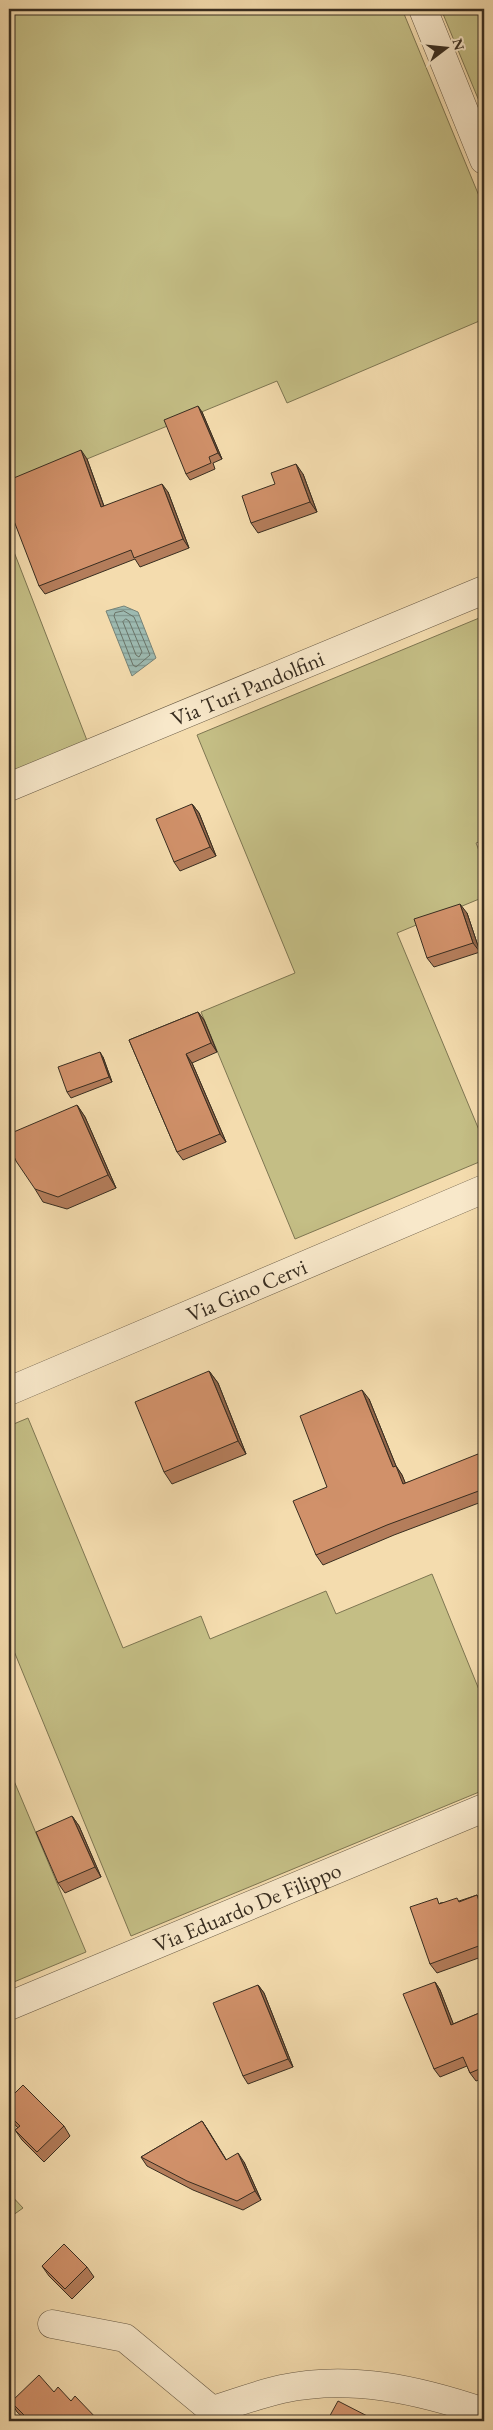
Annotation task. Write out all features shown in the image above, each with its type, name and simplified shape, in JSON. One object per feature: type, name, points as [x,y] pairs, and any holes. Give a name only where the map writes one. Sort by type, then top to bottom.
[{"type":"street","points":[[423,9],[484,160]]},
{"type":"street","name":"Via Turi Pandolfini","points":[[9,787],[484,590]]},
{"type":"street","name":"Via Gino Cervi","points":[[9,1391],[484,1189]]},
{"type":"street","name":"Via Eduardo De Filippo","points":[[9,2006],[484,1808]]},
{"type":"street","points":[[52,2324],[125,2338],[219,2416],[282,2389],[323,2383],[387,2385],[484,2412]]},
{"type":"green space","points":[[9,9],[402,9],[484,208],[484,319],[287,403],[277,381],[9,491]]},
{"type":"green space","points":[[441,9],[484,9],[484,113]]},
{"type":"green space","points":[[9,539],[88,743],[9,775]]},
{"type":"green space","points":[[484,616],[484,840],[476,843],[484,863],[484,897],[397,933],[484,1142],[484,1160],[295,1239],[201,1012],[295,973],[197,735]]},
{"type":"green space","points":[[28,1418],[123,1648],[201,1616],[210,1639],[326,1591],[336,1614],[432,1574],[484,1702],[484,1790],[131,1936],[9,1639],[9,1426]]},
{"type":"green space","points":[[9,1769],[86,1952],[9,1984]]},
{"type":"green space","points":[[9,2193],[23,2208],[9,2218]]},
{"type":"water","points":[[124,606],[138,612],[156,658],[132,676],[106,611]]},
{"type":"building","points":[[198,406],[218,453],[209,457],[211,463],[186,474],[164,420]]},
{"type":"building","points":[[81,450],[101,507],[162,484],[183,539],[134,558],[131,550],[39,586],[9,508],[9,480]]},
{"type":"building","points":[[296,464],[310,502],[251,523],[242,496],[275,484],[271,473]]},
{"type":"building","points":[[192,804],[210,847],[174,862],[156,819]]},
{"type":"building","points":[[460,904],[473,943],[427,958],[414,919]]},
{"type":"building","points":[[198,1012],[211,1043],[186,1054],[220,1134],[177,1152],[129,1040]]},
{"type":"building","points":[[100,1052],[109,1077],[67,1092],[58,1067]]},
{"type":"building","points":[[77,1105],[108,1175],[58,1197],[35,1189],[16,1161],[9,1145],[9,1134]]},
{"type":"building","points":[[484,1304],[484,1319],[479,1306]]},
{"type":"building","points":[[209,1371],[238,1441],[164,1472],[135,1402]]},
{"type":"building","points":[[362,1390],[393,1467],[396,1466],[403,1484],[478,1454],[484,1468],[484,1489],[387,1525],[316,1555],[293,1501],[327,1487],[300,1416]]},
{"type":"building","points":[[72,1816],[95,1867],[58,1883],[36,1832]]},
{"type":"building","points":[[477,1895],[482,1910],[484,1909],[484,1944],[430,1964],[410,1907],[437,1898],[439,1904],[457,1898],[459,1902]]},
{"type":"building","points":[[435,1982],[451,2025],[484,2011],[484,2067],[470,2073],[463,2057],[434,2069],[403,1994]]},
{"type":"building","points":[[258,1985],[288,2059],[243,2076],[213,2003]]},
{"type":"building","points":[[23,2085],[64,2126],[37,2152],[15,2130],[20,2126],[9,2115],[9,2099]]},
{"type":"building","points":[[202,2121],[226,2160],[238,2153],[255,2191],[237,2201],[187,2181],[141,2157]]},
{"type":"building","points":[[64,2244],[87,2267],[65,2289],[42,2266]]},
{"type":"building","points":[[39,2375],[54,2392],[58,2387],[71,2401],[75,2396],[99,2421],[30,2421],[11,2402]]},
{"type":"building","points":[[338,2401],[377,2421],[327,2421]]}]
